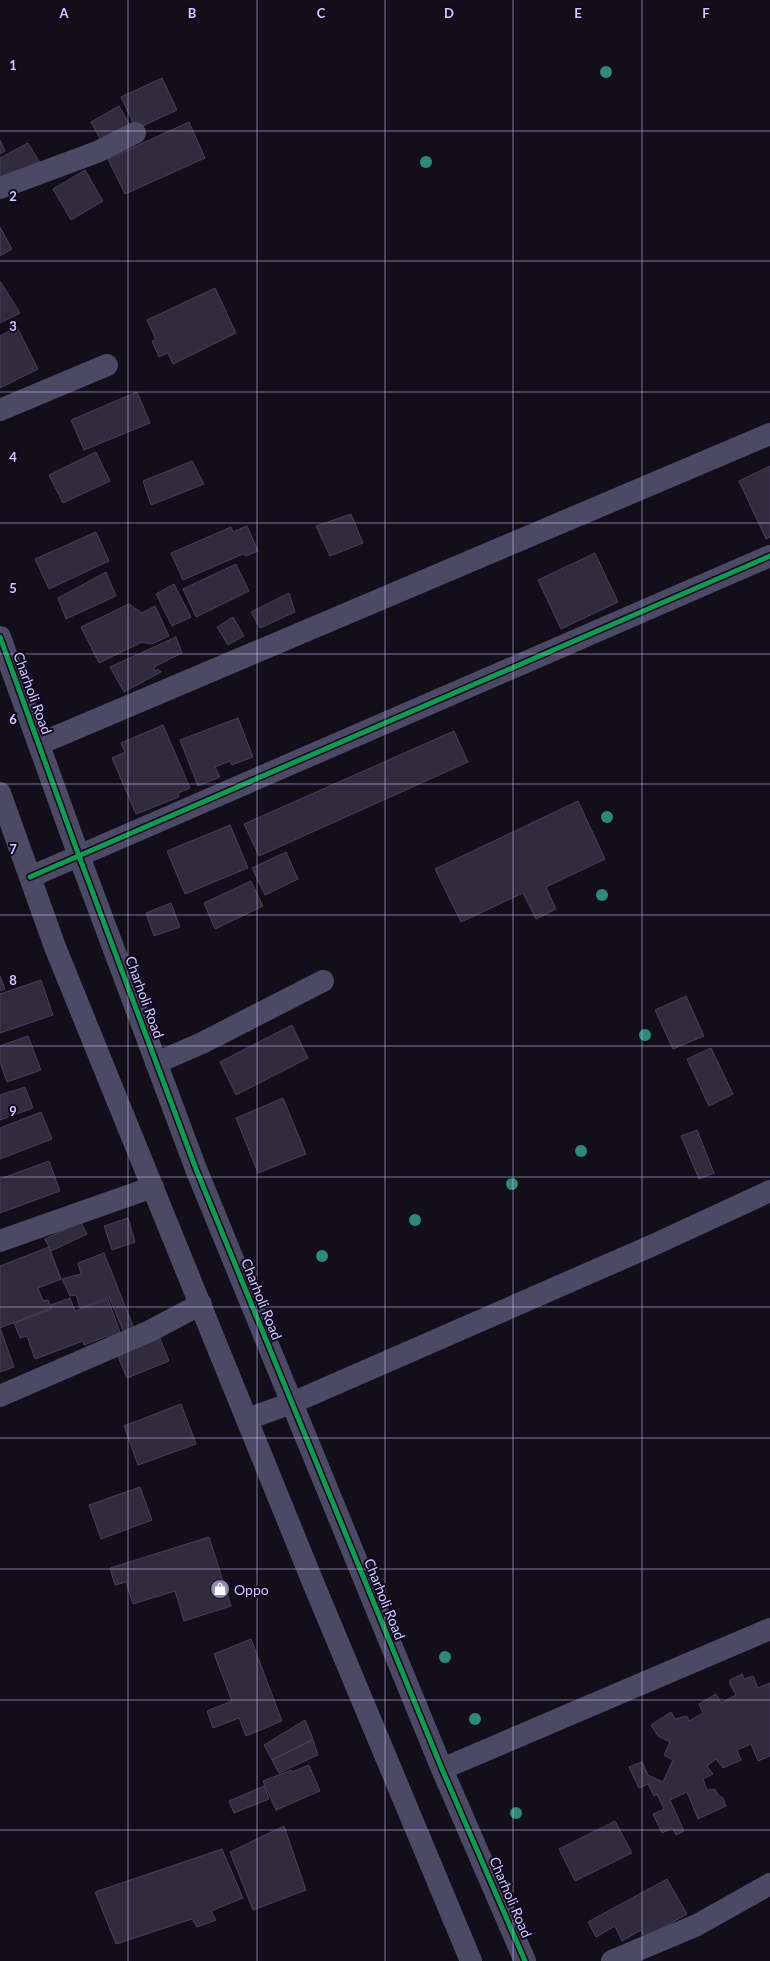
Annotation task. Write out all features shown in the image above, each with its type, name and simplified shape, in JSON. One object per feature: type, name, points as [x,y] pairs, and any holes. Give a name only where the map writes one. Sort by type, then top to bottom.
[{"type":"street","points":[[0,188],[97,152],[135,133]]},
{"type":"street","points":[[0,410],[107,365]]},
{"type":"street","points":[[39,744],[770,434]]},
{"type":"street","points":[[30,877],[770,556]]},
{"type":"street","name":"Charholi Road","points":[[0,637],[79,856],[199,1177],[442,1769],[525,1961]]},
{"type":"street","points":[[0,792],[56,947],[247,1419],[471,1961]]},
{"type":"street","points":[[156,1063],[202,1043],[323,981]]},
{"type":"street","points":[[0,1241],[153,1187]]},
{"type":"street","points":[[247,1419],[292,1403],[644,1249],[770,1191]]},
{"type":"street","points":[[0,1396],[150,1331],[201,1304]]},
{"type":"street","points":[[442,1769],[770,1629]]},
{"type":"street","points":[[612,1961],[697,1925],[770,1884]]},
{"type":"building","points":[[162,78],[177,110],[136,129],[121,97]]},
{"type":"building","points":[[119,106],[132,129],[104,146],[91,122]]},
{"type":"building","points":[[189,122],[205,158],[125,194],[108,159]]},
{"type":"building","points":[[0,140],[5,151],[0,154]]},
{"type":"building","points":[[28,143],[40,163],[0,183],[0,158]]},
{"type":"building","points":[[85,170],[103,201],[71,220],[53,189]]},
{"type":"building","points":[[0,227],[12,249],[0,256]]},
{"type":"building","points":[[0,281],[20,313],[0,323]]},
{"type":"building","points":[[215,288],[236,333],[173,364],[168,353],[159,357],[152,341],[156,340],[147,320]]},
{"type":"building","points":[[17,327],[38,369],[0,388],[0,336]]},
{"type":"building","points":[[137,392],[150,423],[84,450],[71,420]]},
{"type":"building","points":[[96,452],[110,481],[63,503],[49,475]]},
{"type":"building","points":[[192,461],[204,484],[151,505],[143,481]]},
{"type":"building","points":[[770,466],[770,537],[766,539],[739,481]]},
{"type":"building","points":[[351,514],[363,543],[330,556],[316,526]]},
{"type":"building","points":[[247,526],[258,551],[246,556],[243,554],[183,580],[171,553],[231,527],[233,532]]},
{"type":"building","points":[[96,532],[109,561],[49,589],[35,559]]},
{"type":"building","points":[[595,553],[618,602],[561,629],[538,580]]},
{"type":"building","points":[[236,564],[249,591],[196,617],[183,589]]},
{"type":"building","points":[[106,572],[116,596],[66,619],[58,598]]},
{"type":"building","points":[[174,584],[191,617],[172,626],[156,594]]},
{"type":"building","points":[[289,593],[295,612],[260,628],[251,612]]},
{"type":"building","points":[[129,604],[142,613],[155,606],[169,636],[152,644],[142,642],[99,663],[81,627]]},
{"type":"building","points":[[233,617],[244,636],[228,645],[217,627]]},
{"type":"building","points":[[176,637],[182,653],[154,667],[155,671],[158,669],[161,672],[124,692],[110,667]]},
{"type":"building","points":[[238,718],[253,757],[232,765],[230,761],[215,767],[220,777],[198,786],[180,740]]},
{"type":"building","points":[[163,725],[190,788],[178,793],[179,797],[136,814],[112,758],[125,752],[121,743]]},
{"type":"building","points":[[454,731],[468,762],[259,856],[244,824]]},
{"type":"building","points":[[578,801],[605,859],[546,887],[556,909],[536,919],[523,893],[461,922],[435,869]]},
{"type":"building","points":[[230,825],[248,868],[185,894],[167,851]]},
{"type":"building","points":[[286,852],[298,879],[265,895],[252,868]]},
{"type":"building","points":[[251,881],[263,906],[215,929],[204,903]]},
{"type":"building","points":[[171,903],[180,927],[154,936],[146,913]]},
{"type":"building","points":[[0,976],[5,989],[0,991]]},
{"type":"building","points":[[41,980],[53,1015],[0,1033],[0,994]]},
{"type":"building","points":[[686,996],[704,1036],[673,1049],[655,1010]]},
{"type":"building","points":[[292,1025],[308,1058],[236,1095],[220,1062]]},
{"type":"building","points":[[28,1036],[41,1070],[7,1082],[0,1062],[0,1046]]},
{"type":"building","points":[[711,1048],[733,1094],[709,1106],[687,1059]]},
{"type":"building","points":[[25,1087],[33,1108],[0,1120],[0,1095]]},
{"type":"building","points":[[283,1098],[306,1154],[258,1173],[236,1118]]},
{"type":"building","points":[[41,1112],[52,1139],[0,1159],[0,1128]]},
{"type":"building","points":[[697,1130],[714,1173],[699,1179],[681,1136]]},
{"type":"building","points":[[49,1161],[60,1191],[0,1213],[0,1179]]},
{"type":"building","points":[[128,1218],[135,1242],[112,1250],[104,1226]]},
{"type":"building","points":[[81,1222],[87,1234],[51,1251],[45,1239]]},
{"type":"building","points":[[49,1247],[61,1279],[38,1288],[43,1301],[48,1300],[51,1308],[0,1328],[0,1266]]},
{"type":"building","points":[[104,1253],[135,1331],[125,1335],[109,1297],[80,1308],[76,1295],[70,1296],[62,1279],[81,1274],[78,1263]]},
{"type":"building","points":[[70,1298],[75,1311],[108,1299],[121,1335],[109,1340],[107,1336],[84,1345],[83,1341],[35,1359],[27,1336],[20,1338],[14,1323],[52,1309],[51,1305]]},
{"type":"building","points":[[0,1328],[14,1367],[0,1372]]},
{"type":"building","points":[[159,1336],[169,1361],[127,1378],[116,1352]]},
{"type":"building","points":[[181,1404],[196,1444],[138,1465],[124,1426]]},
{"type":"building","points":[[140,1487],[152,1520],[101,1539],[89,1505]]},
{"type":"building","points":[[209,1537],[231,1606],[184,1621],[175,1591],[133,1604],[126,1582],[115,1585],[110,1568]]},
{"type":"building","points":[[251,1639],[282,1721],[246,1736],[239,1718],[213,1728],[207,1711],[232,1701],[214,1654]]},
{"type":"building","points":[[742,1674],[744,1679],[753,1676],[758,1688],[770,1683],[770,1756],[758,1761],[751,1744],[737,1750],[741,1760],[723,1768],[716,1759],[707,1766],[713,1774],[703,1779],[707,1790],[715,1789],[717,1794],[723,1798],[726,1806],[698,1819],[687,1792],[670,1800],[684,1831],[676,1835],[673,1828],[662,1833],[653,1814],[664,1809],[657,1794],[654,1796],[648,1784],[639,1788],[629,1767],[642,1762],[648,1775],[663,1782],[673,1760],[664,1755],[670,1742],[658,1736],[651,1725],[671,1712],[675,1719],[687,1716],[689,1721],[703,1713],[699,1704],[716,1694],[721,1703],[736,1695],[730,1684],[730,1680]]},
{"type":"building","points":[[305,1720],[313,1739],[272,1760],[264,1745]]},
{"type":"building","points":[[313,1740],[318,1755],[279,1773],[272,1760]]},
{"type":"building","points":[[309,1765],[320,1791],[276,1810],[263,1781]]},
{"type":"building","points":[[264,1786],[269,1799],[234,1813],[229,1801]]},
{"type":"building","points":[[615,1821],[632,1853],[575,1881],[559,1849]]},
{"type":"building","points":[[284,1826],[306,1890],[253,1910],[230,1852]]},
{"type":"building","points":[[222,1849],[243,1898],[211,1911],[216,1920],[197,1927],[192,1919],[116,1944],[95,1892]]},
{"type":"building","points":[[667,1879],[687,1914],[645,1938],[641,1930],[622,1941],[615,1926],[596,1937],[588,1922]]},
{"type":"cycle path","points":[[30,877],[770,556]]},
{"type":"cycle path","points":[[0,637],[79,856],[196,1169],[442,1769],[525,1961]]},
{"type":"place","name":"Oppo","points":[[220,1589]]}]
